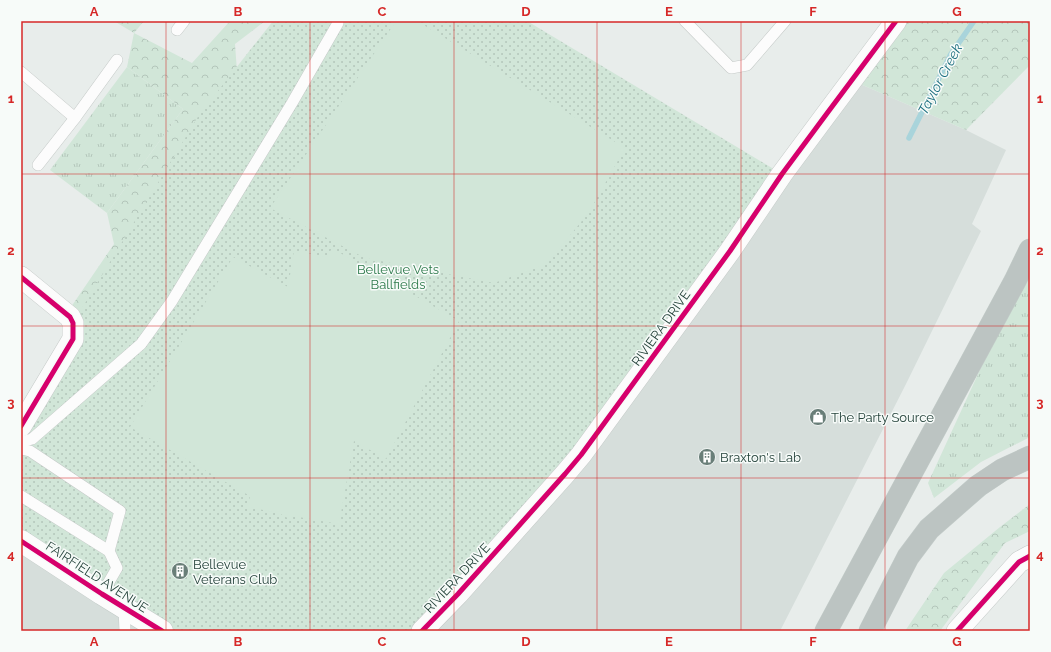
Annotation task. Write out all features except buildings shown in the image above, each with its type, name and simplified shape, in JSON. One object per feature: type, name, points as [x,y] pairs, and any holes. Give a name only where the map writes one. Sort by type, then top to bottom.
[{"type":"highway","points":[[826,631],[1015,281],[1030,250]]},
{"type":"highway","points":[[870,631],[908,557],[929,529],[978,486],[1002,470],[1030,457]]},
{"type":"main road","name":"FAIRFIELD AVENUE","points":[[21,541],[160,631]]},
{"type":"street","name":"RIVIERA DRIVE","points":[[422,631],[458,594],[581,455],[730,251],[782,174],[896,21]]},
{"type":"street","points":[[21,277],[70,317],[73,323],[73,339],[24,415]]},
{"type":"street","points":[[957,631],[1019,562],[1030,556]]},
{"type":"lane","points":[[685,21],[731,68],[747,65],[785,21]]},
{"type":"lane","points":[[21,442],[32,439],[141,344],[172,301],[292,103],[338,23]]},
{"type":"lane","points":[[38,165],[75,118],[117,60]]},
{"type":"lane","points":[[21,72],[75,118]]},
{"type":"lane","points":[[21,449],[30,451],[120,511],[109,551]]},
{"type":"lane","points":[[21,496],[109,551],[117,568],[114,601],[125,631]]},
{"type":"shaded area","points":[[851,80],[966,130],[1006,150],[972,224],[981,231],[906,384],[780,631],[422,631]]},
{"type":"shaded area","points":[[21,541],[162,631],[21,631]]},
{"type":"green space","points":[[114,21],[144,21],[134,33]]},
{"type":"green space","points":[[230,21],[265,21],[235,44],[240,112],[85,334],[71,307],[114,244],[107,213],[183,109],[127,67],[134,33],[192,63]]},
{"type":"green space","name":"Bellevue Vets Ballfields","points":[[273,21],[527,21],[782,174],[613,413],[422,631],[162,631],[21,541],[21,426],[73,323],[199,115]]},
{"type":"green space","points":[[396,21],[417,21],[625,148],[589,212],[547,264],[494,283],[365,258],[270,208]]},
{"type":"green space","points":[[896,21],[1030,21],[1030,65],[966,130],[851,80]]},
{"type":"green space","points":[[127,67],[183,109],[107,213],[50,170]]},
{"type":"green space","points":[[332,248],[357,263],[385,268],[384,278],[459,321],[386,459],[354,441],[339,524],[293,516],[291,520],[279,513],[248,507],[250,496],[130,427],[233,257],[288,287],[294,251],[327,257]]},
{"type":"green space","points":[[1030,261],[1030,437],[981,462],[934,498],[928,483]]},
{"type":"green space","points":[[1030,504],[1030,531],[1005,543],[940,631],[905,631],[944,573]]},
{"type":"waterway","name":"Taylor Creek","points":[[909,138],[951,54],[974,21]]},
{"type":"cycle path","points":[[422,631],[458,594],[581,455],[730,251],[782,174],[896,21]]},
{"type":"cycle path","points":[[21,277],[70,317],[73,323],[73,339],[21,426]]},
{"type":"cycle path","points":[[21,541],[162,631]]},
{"type":"cycle path","points":[[957,631],[1019,562],[1030,556]]},
{"type":"place","name":"The Party Source","points":[[818,417]]},
{"type":"place","name":"Braxton's Lab","points":[[707,457]]},
{"type":"place","name":"Bellevue Veterans Club","points":[[180,571]]}]
